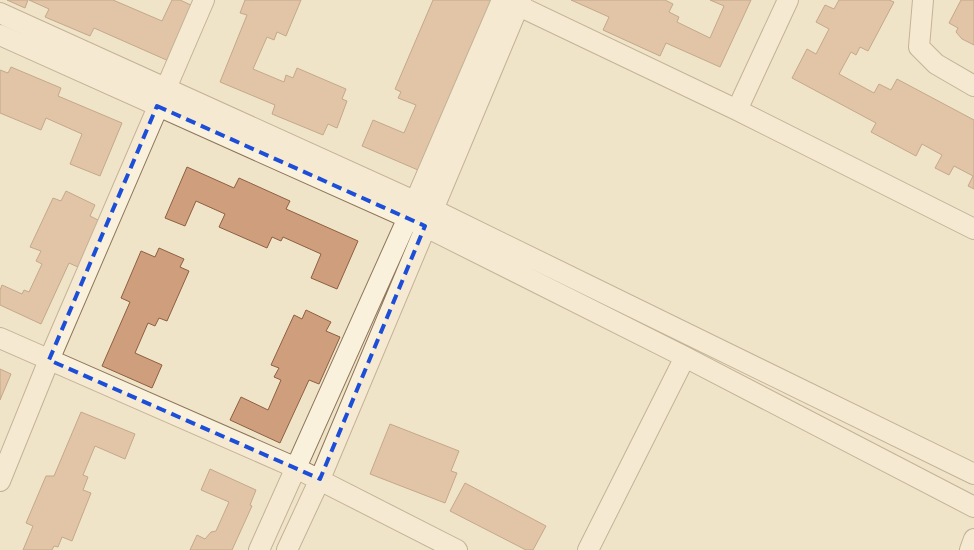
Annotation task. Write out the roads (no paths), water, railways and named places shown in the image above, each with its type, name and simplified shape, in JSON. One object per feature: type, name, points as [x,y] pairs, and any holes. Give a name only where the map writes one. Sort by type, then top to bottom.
[{"type":"street","points":[[0,481],[49,360],[204,0]]},
{"type":"street","points":[[737,110],[788,0]]},
{"type":"street","points":[[923,0],[920,47],[936,64],[974,86]]},
{"type":"street","points":[[259,550],[294,467],[420,214],[514,2],[737,110],[974,229]]},
{"type":"street","points":[[0,13],[165,87],[420,214],[974,474]]},
{"type":"street","points":[[0,35],[157,106],[420,214],[685,357],[974,507]]},
{"type":"street","points":[[287,550],[320,479],[420,214]]},
{"type":"street","points":[[0,338],[320,479],[456,550]]},
{"type":"street","points":[[588,550],[685,357]]},
{"type":"street","points":[[970,550],[974,539]]}]
